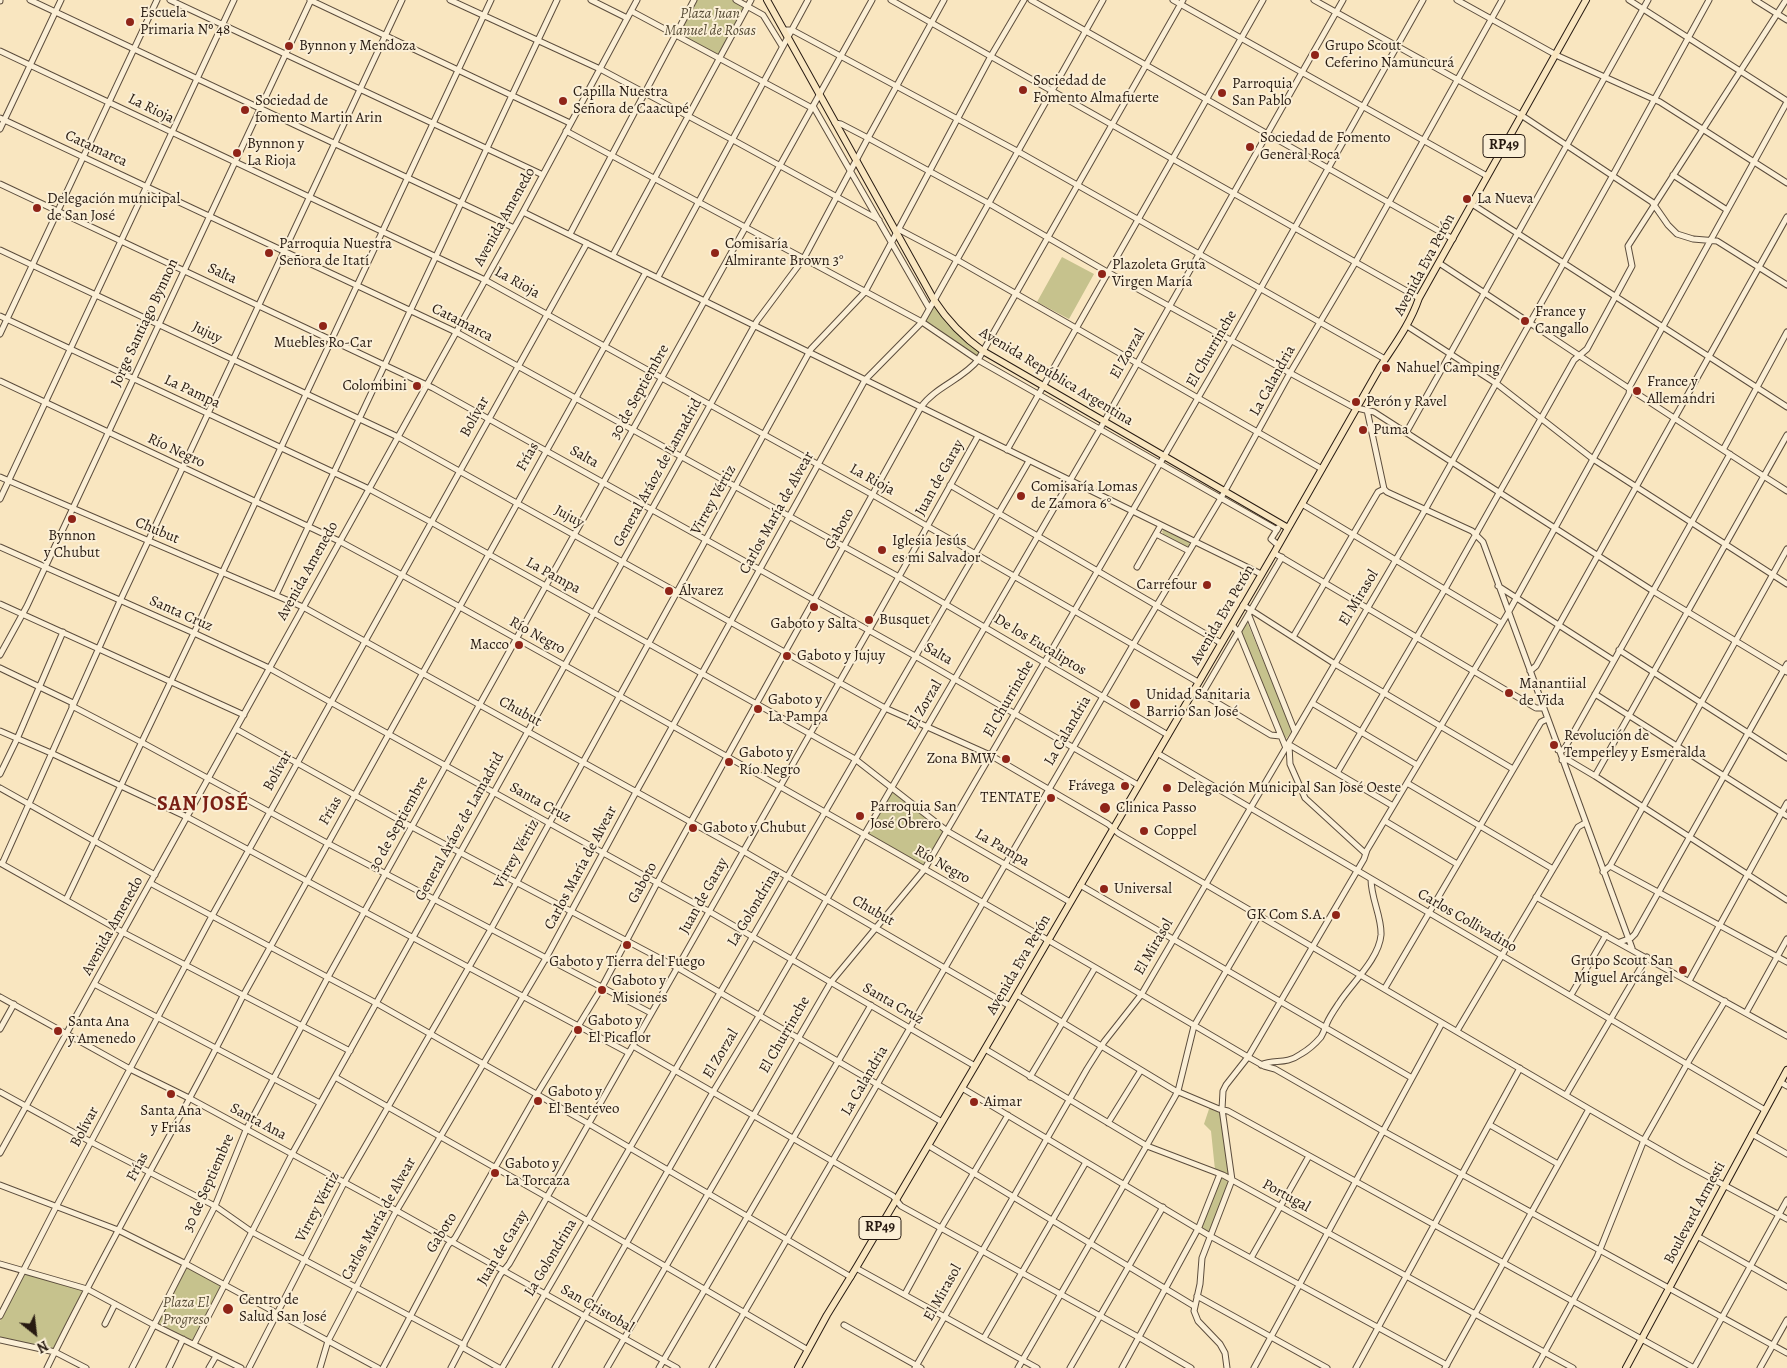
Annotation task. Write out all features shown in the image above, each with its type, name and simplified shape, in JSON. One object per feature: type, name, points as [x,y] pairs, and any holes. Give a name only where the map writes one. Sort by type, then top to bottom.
[{"type":"main road","name":"Avenida República Argentina","points":[[767,0],[784,30],[790,34],[835,123],[934,300],[953,326],[983,351],[1224,491],[1279,526],[1288,528]]},
{"type":"main road","name":"Avenida Eva Perón","points":[[798,1368],[827,1315],[985,1050],[1385,359],[1391,353],[1407,326],[1419,298],[1586,0]]},
{"type":"main road","name":"Boulevard Armesti","points":[[1626,1368],[1787,1070]]},
{"type":"street","points":[[30,0],[514,228]]},
{"type":"street","points":[[0,129],[2,119],[31,66],[61,0]]},
{"type":"street","points":[[0,334],[157,0]]},
{"type":"street","points":[[170,0],[542,175]]},
{"type":"street","points":[[0,499],[234,0]]},
{"type":"street","points":[[310,0],[570,123]]},
{"type":"street","name":"Jorge Santiago Bynnon","points":[[0,654],[23,614],[46,567],[107,432],[310,0]]},
{"type":"street","points":[[350,1051],[185,966],[1,863],[52,754],[72,704],[207,413],[402,0]]},
{"type":"street","points":[[450,0],[600,69],[879,220]]},
{"type":"street","points":[[66,900],[194,633],[491,0]]},
{"type":"street","points":[[276,595],[557,0]]},
{"type":"street","points":[[591,0],[627,18]]},
{"type":"street","name":"Avenida Amenedo","points":[[0,1153],[523,212],[637,0]]},
{"type":"street","points":[[570,234],[694,0]]},
{"type":"street","points":[[736,0],[763,15],[782,46]]},
{"type":"street","points":[[613,255],[751,0]]},
{"type":"street","points":[[658,277],[808,0]]},
{"type":"street","name":"30 de Septiembre","points":[[132,1368],[215,1206],[246,1130],[328,977],[872,0]]},
{"type":"street","points":[[891,0],[1419,298]]},
{"type":"street","name":"General Aráoz de Lamadrid","points":[[194,1344],[320,1103],[754,325],[804,258],[944,0]]},
{"type":"street","name":"Virrey Vértiz","points":[[249,1368],[344,1182],[491,929],[548,822],[809,352],[865,292],[1024,0]]},
{"type":"street","points":[[1031,0],[1329,167],[1453,239]]},
{"type":"street","name":"Carlos María de Alvear","points":[[320,1368],[328,1341],[397,1211],[546,958],[865,380],[922,322],[1103,0]]},
{"type":"street","points":[[1173,0],[1182,2],[1241,38],[1487,176]]},
{"type":"street","points":[[1007,450],[1077,330],[1263,0]]},
{"type":"street","points":[[1314,0],[1521,115],[1655,205],[1668,225],[1678,234],[1693,239],[1717,241],[1787,285]]},
{"type":"street","name":"El Zorzal","points":[[555,1368],[713,1092],[1105,421],[1343,0]]},
{"type":"street","name":"El Churrinche","points":[[607,1368],[831,982],[924,870],[1160,464],[1423,0]]},
{"type":"street","points":[[1457,0],[1556,54],[1656,100],[1787,183]]},
{"type":"street","name":"La Calandria","points":[[712,1368],[1156,605],[1221,498],[1502,0]]},
{"type":"street","points":[[1227,1368],[1223,1348],[1194,1315],[1202,1261],[1232,1180],[1222,1110],[1224,1088],[1248,1057],[1364,859],[1365,853],[1508,613],[1787,101],[1629,0]]},
{"type":"street","points":[[1406,433],[1648,0]]},
{"type":"street","name":"El Mirasol","points":[[918,1367],[981,1250],[1069,1100],[1101,1046],[1141,995],[1425,510],[1656,100],[1710,0]]},
{"type":"street","points":[[1755,0],[1787,20]]},
{"type":"street","points":[[1337,773],[1445,589],[1574,360],[1587,349],[1632,266],[1628,246],[1786,0]]},
{"type":"street","points":[[978,360],[1182,2]]},
{"type":"street","points":[[630,11],[812,107],[851,170],[929,308]]},
{"type":"street","points":[[790,34],[841,56],[1017,151],[1385,359]]},
{"type":"street","name":"La Rioja","points":[[0,51],[485,280],[874,495],[1133,645],[1196,686],[1202,694],[1271,735],[1280,736]]},
{"type":"street","name":"Catamarca","points":[[2,119],[456,332],[899,577]]},
{"type":"street","points":[[835,123],[930,171],[1290,374],[1353,407],[1374,412],[1653,591],[1785,671]]},
{"type":"street","name":"Avenida República Argentina","points":[[566,131],[922,322],[978,360],[1039,395],[1221,498],[1279,526]]},
{"type":"street","points":[[1673,175],[1727,210]]},
{"type":"street","name":"Salta","points":[[0,184],[427,385],[869,630],[1138,785]]},
{"type":"street","points":[[1472,204],[1787,407]]},
{"type":"street","points":[[523,212],[658,277],[1029,462],[1261,574]]},
{"type":"street","points":[[1530,671],[1536,666],[1787,217]]},
{"type":"street","points":[[897,231],[957,260],[1015,295],[1322,469]]},
{"type":"street","name":"Bolívar","points":[[0,1316],[56,1207],[248,850],[587,243]]},
{"type":"street","name":"Jujuy","points":[[0,250],[398,436],[677,590],[885,708],[990,756],[1588,1108],[1724,1186],[1787,1219]]},
{"type":"street","points":[[1439,263],[1531,322],[1630,390],[1787,491]]},
{"type":"street","name":"Frías","points":[[47,1368],[87,1288],[217,1048],[243,996],[646,272]]},
{"type":"street","name":"La Pampa","points":[[0,316],[369,489],[431,522],[855,759],[947,831],[1070,902]]},
{"type":"street","points":[[1407,326],[1497,384],[1593,459],[1787,584]]},
{"type":"street","points":[[1723,450],[1787,332]]},
{"type":"street","name":"Gaboto","points":[[383,1368],[451,1242],[602,987],[657,883],[874,495],[921,407],[929,398],[978,360]]},
{"type":"street","name":"Río Negro","points":[[0,381],[339,541],[402,575],[728,756],[1261,1065],[1275,1070],[1787,1353]]},
{"type":"street","points":[[1366,410],[1384,489],[1476,533],[1482,542],[1632,948]]},
{"type":"street","points":[[1595,776],[1787,435]]},
{"type":"street","name":"Juan de Garay","points":[[451,1368],[504,1271],[710,912],[978,436]]},
{"type":"street","points":[[1558,750],[1562,750],[1566,746],[1730,454]]},
{"type":"street","name":"La Golondrina","points":[[500,1368],[1029,462]]},
{"type":"street","name":"Chubut","points":[[0,477],[303,607],[743,851],[1010,1006]]},
{"type":"street","points":[[950,485],[1221,643]]},
{"type":"street","points":[[1293,637],[1378,492],[1384,489]]},
{"type":"street","points":[[1302,504],[1502,623]]},
{"type":"street","points":[[1137,567],[1161,525]]},
{"type":"street","points":[[1278,545],[1271,540],[1279,526]]},
{"type":"street","points":[[1156,534],[1189,550]]},
{"type":"street","name":"Santa Cruz","points":[[0,547],[269,668],[710,912],[975,1066]]},
{"type":"street","points":[[1603,872],[1610,866],[1787,549]]},
{"type":"street","points":[[1274,553],[1536,708],[1543,708]]},
{"type":"street","points":[[1202,694],[1282,558]]},
{"type":"street","name":"De los Eucaliptos","points":[[899,577],[1168,734]]},
{"type":"street","points":[[1498,586],[1613,660]]},
{"type":"street","points":[[0,604],[171,680],[244,715]]},
{"type":"street","points":[[1243,605],[1250,614],[1295,732]]},
{"type":"street","points":[[1250,614],[1293,637],[1335,664],[1513,769]]},
{"type":"street","points":[[1232,625],[1238,633],[1280,736],[1287,746],[1290,764],[1305,798],[1365,853]]},
{"type":"street","points":[[0,774],[63,632]]},
{"type":"street","points":[[1619,650],[1787,758]]},
{"type":"street","points":[[1620,942],[1635,934],[1785,671],[1787,664]]},
{"type":"street","points":[[0,668],[72,704],[327,843],[651,1013]]},
{"type":"street","points":[[1595,694],[1784,814]]},
{"type":"street","points":[[1312,703],[1417,765]]},
{"type":"street","points":[[1385,988],[1541,722],[1547,719]]},
{"type":"street","points":[[236,729],[460,853],[678,968],[942,1122]]},
{"type":"street","points":[[0,731],[187,818],[629,1053]]},
{"type":"street","points":[[1287,746],[1393,806]]},
{"type":"street","name":"Carlos Collivadino","points":[[1157,753],[1765,1110]]},
{"type":"street","points":[[1562,760],[1568,760],[1595,776],[1787,900]]},
{"type":"street","points":[[1407,783],[1553,869]]},
{"type":"street","points":[[0,788],[155,875]]},
{"type":"street","points":[[1689,981],[1748,874],[1784,814],[1787,803]]},
{"type":"street","points":[[1385,822],[1457,864]]},
{"type":"street","points":[[1457,1031],[1578,826],[1585,823]]},
{"type":"street","points":[[1610,866],[1787,962]]},
{"type":"street","points":[[1261,1065],[1267,1062],[1285,1062],[1299,1056],[1316,1042],[1343,997],[1374,954],[1381,936],[1372,894],[1371,879]]},
{"type":"street","points":[[150,883],[376,1003],[629,1147],[851,1277]]},
{"type":"street","points":[[1080,885],[1412,1078]]},
{"type":"street","points":[[1536,897],[1632,948],[1787,1036]]},
{"type":"street","points":[[1018,1368],[1178,1091],[1194,1026],[1259,915]]},
{"type":"street","points":[[1571,995],[1606,935]]},
{"type":"street","points":[[1746,1012],[1787,939]]},
{"type":"street","points":[[1566,1095],[1647,957]]},
{"type":"street","points":[[1030,1076],[1095,968]]},
{"type":"street","points":[[94,984],[320,1103]]},
{"type":"street","points":[[1016,995],[1178,1091],[1228,1111],[1694,1368],[1787,1200]]},
{"type":"street","name":"Santa Ana","points":[[0,997],[130,1069],[189,1098],[344,1182],[504,1271]]},
{"type":"street","points":[[1536,1368],[1600,1250],[1644,1140],[1725,1001]]},
{"type":"street","points":[[0,1029],[14,1004]]},
{"type":"street","points":[[659,1368],[871,1005]]},
{"type":"street","points":[[1254,1368],[1442,1023]]},
{"type":"street","points":[[633,1046],[893,1196],[901,1206],[1140,1338],[1182,1366],[1191,1368]]},
{"type":"street","name":"Portugal","points":[[985,1050],[1146,1146],[1232,1180],[1573,1368]]},
{"type":"street","points":[[1356,1368],[1520,1068]]},
{"type":"street","points":[[1108,1123],[1141,1070]]},
{"type":"street","points":[[335,1076],[547,1197],[808,1350]]},
{"type":"street","points":[[1780,1082],[1787,1086]]},
{"type":"street","points":[[962,1088],[1210,1236],[1446,1366],[1504,1264],[1588,1108]]},
{"type":"street","points":[[0,1092],[91,1142],[215,1206],[252,1232],[410,1316],[500,1368]]},
{"type":"street","points":[[905,1294],[941,1228],[1008,1115]]},
{"type":"street","points":[[1490,1125],[1558,1164]]},
{"type":"street","points":[[1752,1134],[1787,1154]]},
{"type":"street","points":[[929,1146],[1194,1306]]},
{"type":"street","points":[[1251,1258],[1309,1156]]},
{"type":"street","points":[[984,1338],[1086,1162]]},
{"type":"street","points":[[1122,1368],[1140,1338],[1198,1228],[1220,1174]]},
{"type":"street","points":[[0,1185],[118,1230],[186,1264],[378,1368]]},
{"type":"street","points":[[1070,1368],[1163,1207]]},
{"type":"street","points":[[1697,1236],[1787,1287]]},
{"type":"street","points":[[0,1264],[87,1288],[154,1325],[241,1368]]},
{"type":"street","points":[[856,1268],[1037,1368]]},
{"type":"street","name":"San Cristobal","points":[[504,1271],[677,1368]]},
{"type":"street","points":[[1197,1296],[1327,1368]]},
{"type":"street","points":[[105,1324],[116,1304]]},
{"type":"street","points":[[1760,1368],[1787,1320]]},
{"type":"street","points":[[844,1325],[918,1367]]},
{"type":"street","points":[[169,1368],[183,1339]]},
{"type":"street","points":[[0,1340],[55,1352],[86,1368]]},
{"type":"street","points":[[210,1368],[216,1356]]},
{"type":"green space","name":"Plaza Juan Manuel de Rosas","points":[[696,0],[732,0],[744,7],[719,55],[678,34]]},
{"type":"green space","points":[[1062,257],[1094,274],[1069,319],[1037,302]]},
{"type":"green space","points":[[933,305],[957,332],[980,352],[977,358],[925,322]]},
{"type":"green space","points":[[1165,529],[1189,541],[1190,546],[1186,547],[1163,534],[1162,531]]},
{"type":"green space","points":[[1247,623],[1289,723],[1291,732],[1286,739],[1284,739],[1241,632]]},
{"type":"green space","points":[[892,792],[942,829],[942,833],[925,863],[921,865],[869,835],[869,831]]},
{"type":"green space","points":[[1210,1106],[1220,1111],[1229,1176],[1215,1170],[1211,1131],[1204,1124]]},
{"type":"green space","points":[[1220,1177],[1229,1182],[1209,1232],[1201,1228]]},
{"type":"green space","name":"Plaza El Progreso","points":[[186,1266],[221,1286],[194,1341],[158,1323]]},
{"type":"green space","points":[[24,1274],[83,1290],[54,1349],[0,1337],[0,1321]]},
{"type":"place","name":"Escuela Primaria Nº 48","points":[[130,22]]},
{"type":"place","name":"Bynnon y Mendoza","points":[[289,46]]},
{"type":"place","name":"Grupo Scout Ceferino Namuncurá","points":[[1315,55]]},
{"type":"place","name":"Sociedad de Fomento Almafuerte","points":[[1023,90]]},
{"type":"place","name":"Parroquia San Pablo","points":[[1222,93]]},
{"type":"place","name":"Capilla Nuestra Señora de Caacupé","points":[[563,101]]},
{"type":"place","name":"Sociedad de fomento Martin Arin","points":[[245,110]]},
{"type":"place","name":"Sociedad de Fomento General Roca","points":[[1250,147]]},
{"type":"place","name":"Bynnon y La Rioja","points":[[237,153]]},
{"type":"place","name":"La Nueva","points":[[1467,199]]},
{"type":"place","name":"Delegación municipal de San José","points":[[37,208]]},
{"type":"place","name":"Parroquia Nuestra Señora de Itatí","points":[[269,253]]},
{"type":"place","name":"Comisaría Almirante Brown 3°","points":[[715,253]]},
{"type":"place","name":"Plazoleta Gruta Virgen María","points":[[1102,274]]},
{"type":"place","name":"France y Cangallo","points":[[1525,321]]},
{"type":"place","name":"Muebles Ro-Car","points":[[323,326]]},
{"type":"place","name":"Nahuel Camping","points":[[1386,368]]},
{"type":"place","name":"Colombini","points":[[417,386]]},
{"type":"place","name":"France y Allemandri","points":[[1637,391]]},
{"type":"place","name":"Perón y Ravel","points":[[1356,402]]},
{"type":"place","name":"Puma","points":[[1363,430]]},
{"type":"place","name":"Comisaría Lomas de Zamora 6°","points":[[1021,496]]},
{"type":"place","name":"Bynnon y Chubut","points":[[72,519]]},
{"type":"place","name":"Iglesia Jesús es mi Salvador","points":[[882,550]]},
{"type":"place","name":"Carrefour","points":[[1207,585]]},
{"type":"place","name":"Álvarez","points":[[669,591]]},
{"type":"place","name":"Gaboto y Salta","points":[[814,607]]},
{"type":"place","name":"Busquet","points":[[869,620]]},
{"type":"place","name":"Macco","points":[[519,645]]},
{"type":"place","name":"Gaboto y Jujuy","points":[[787,656]]},
{"type":"place","name":"Manantiial de Vida","points":[[1509,693]]},
{"type":"place","name":"Unidad Sanitaria Barrio San José","points":[[1135,704]]},
{"type":"place","name":"Gaboto y La Pampa","points":[[758,709]]},
{"type":"place","name":"Revolución de Temperley y Esmeralda","points":[[1554,745]]},
{"type":"place","name":"Zona BMW","points":[[1006,759]]},
{"type":"place","name":"Gaboto y Río Negro","points":[[729,762]]},
{"type":"place","name":"Frávega","points":[[1125,786]]},
{"type":"place","name":"Delegación Municipal San José Oeste","points":[[1167,788]]},
{"type":"place","name":"TENTATE","points":[[1051,798]]},
{"type":"place","name":"Clinica Passo","points":[[1105,808]]},
{"type":"place","name":"Parroquia San José Obrero","points":[[860,816]]},
{"type":"place","name":"Gaboto y Chubut","points":[[693,828]]},
{"type":"place","name":"Coppel","points":[[1144,831]]},
{"type":"place","name":"Universal","points":[[1104,889]]},
{"type":"place","name":"GK Com S.A.","points":[[1336,915]]},
{"type":"place","name":"Gaboto y Tierra del Fuego","points":[[627,945]]},
{"type":"place","name":"Grupo Scout San Miguel Arcángel","points":[[1683,970]]},
{"type":"place","name":"Gaboto y Misiones","points":[[602,990]]},
{"type":"place","name":"Gaboto y El Picaflor","points":[[578,1030]]},
{"type":"place","name":"Santa Ana y Amenedo","points":[[58,1031]]},
{"type":"place","name":"Santa Ana y Frias","points":[[171,1094]]},
{"type":"place","name":"Gaboto y El Benteveo","points":[[538,1101]]},
{"type":"place","name":"Aimar","points":[[974,1102]]},
{"type":"place","name":"Gaboto y La Torcaza","points":[[495,1173]]},
{"type":"place","name":"Centro de Salud San José","points":[[228,1309]]},
{"type":"district","name":"SAN JOSÉ","points":[[203,805]]}]
